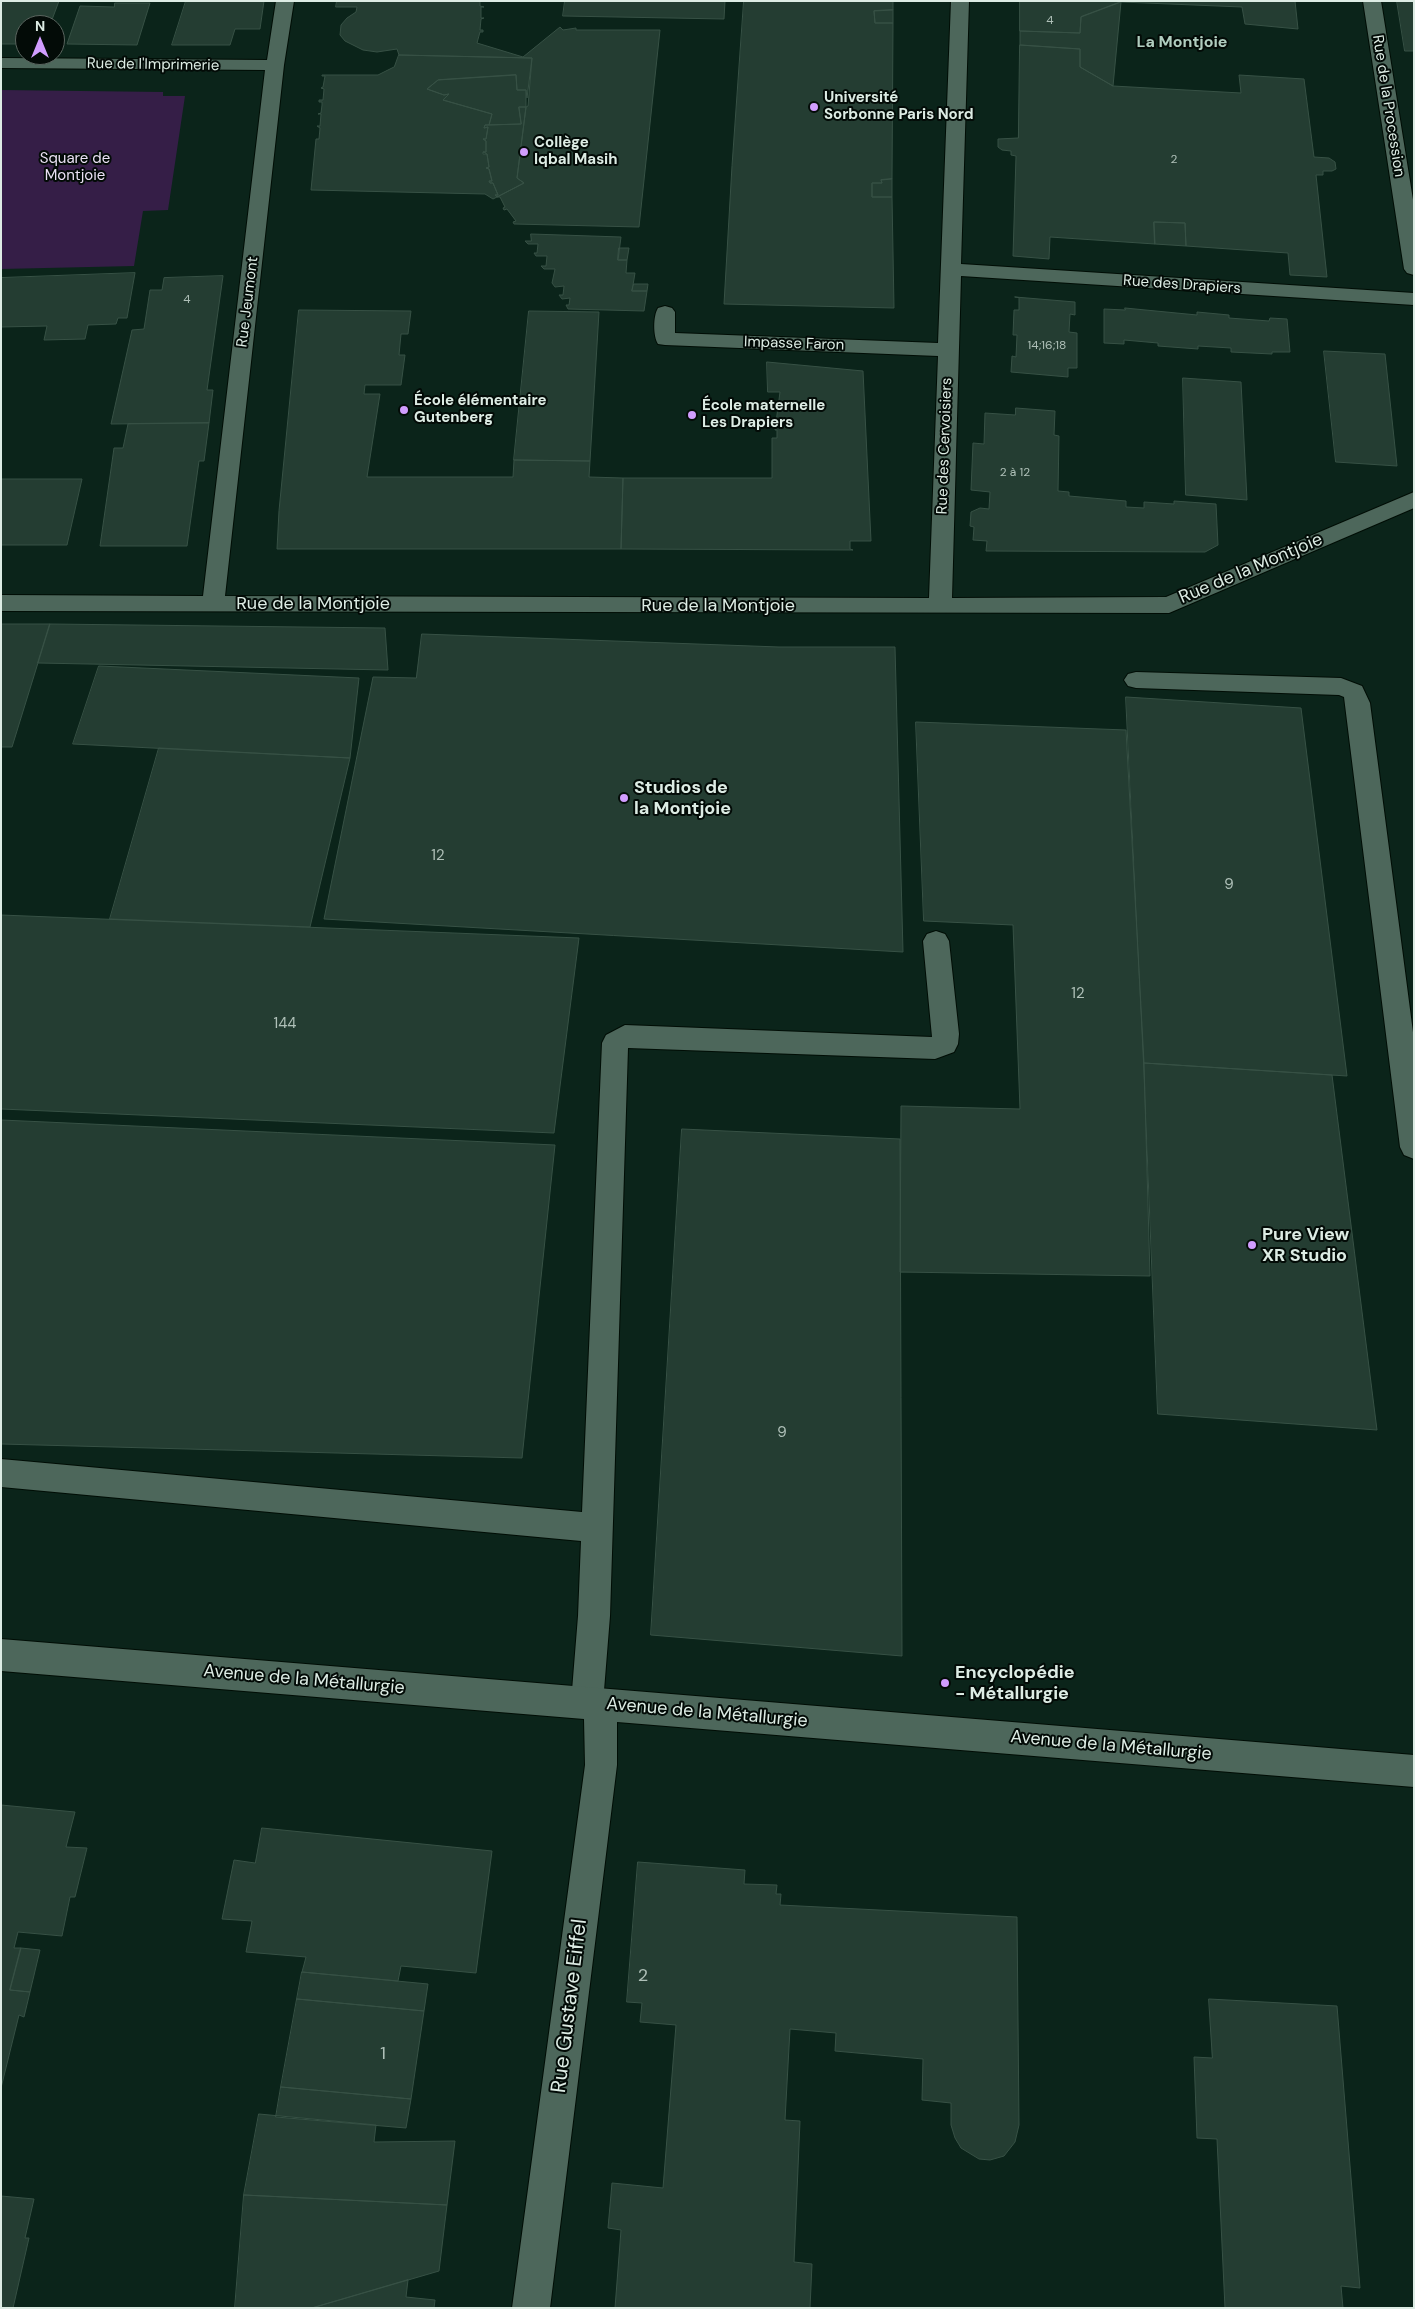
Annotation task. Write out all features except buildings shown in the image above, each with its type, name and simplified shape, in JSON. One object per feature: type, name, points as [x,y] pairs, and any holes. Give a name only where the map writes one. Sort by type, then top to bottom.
[{"type":"street","name":"Rue Jeumont","points":[[213,603],[275,65],[285,1]]},
{"type":"street","name":"Rue des Cervoisiers","points":[[940,605],[960,1]]},
{"type":"street","name":"Rue de la Procession","points":[[1372,1],[1414,269]]},
{"type":"street","name":"Rue de l'Imprimerie","points":[[1,63],[275,65]]},
{"type":"street","name":"Rue des Drapiers","points":[[951,278],[1414,299]]},
{"type":"street","name":"Impasse Faron","points":[[665,312],[666,339],[949,350]]},
{"type":"street","name":"Rue de la Montjoie","points":[[1,603],[1169,604],[1414,499]]},
{"type":"street","points":[[1136,680],[1340,687],[1354,692],[1358,703],[1414,1147]]},
{"type":"street","name":"Rue Gustave Eiffel","points":[[531,2308],[601,1765],[594,1704],[592,1657],[615,1043],[624,1036],[935,1048],[945,1044],[946,1034],[936,941]]},
{"type":"street","points":[[1,1473],[596,1528]]},
{"type":"street","name":"Avenue de la Métallurgie","points":[[1,1655],[1414,1771]]},
{"type":"green space","name":"Square de Montjoie","points":[[1,90],[163,92],[163,96],[185,96],[168,210],[143,211],[134,266],[1,269]]},
{"type":"place","name":"Université Sorbonne Paris Nord","points":[[814,107]]},
{"type":"place","name":"Collège Iqbal Masih","points":[[524,152]]},
{"type":"place","name":"École élémentaire Gutenberg","points":[[404,410]]},
{"type":"place","name":"École maternelle Les Drapiers","points":[[692,415]]},
{"type":"place","name":"Studios de la Montjoie","points":[[624,798]]},
{"type":"place","name":"Pure View XR Studio","points":[[1252,1245]]},
{"type":"place","name":"Encyclopédie - Métallurgie","points":[[945,1683]]},
{"type":"district","name":"La Montjoie","points":[[1182,43]]}]
